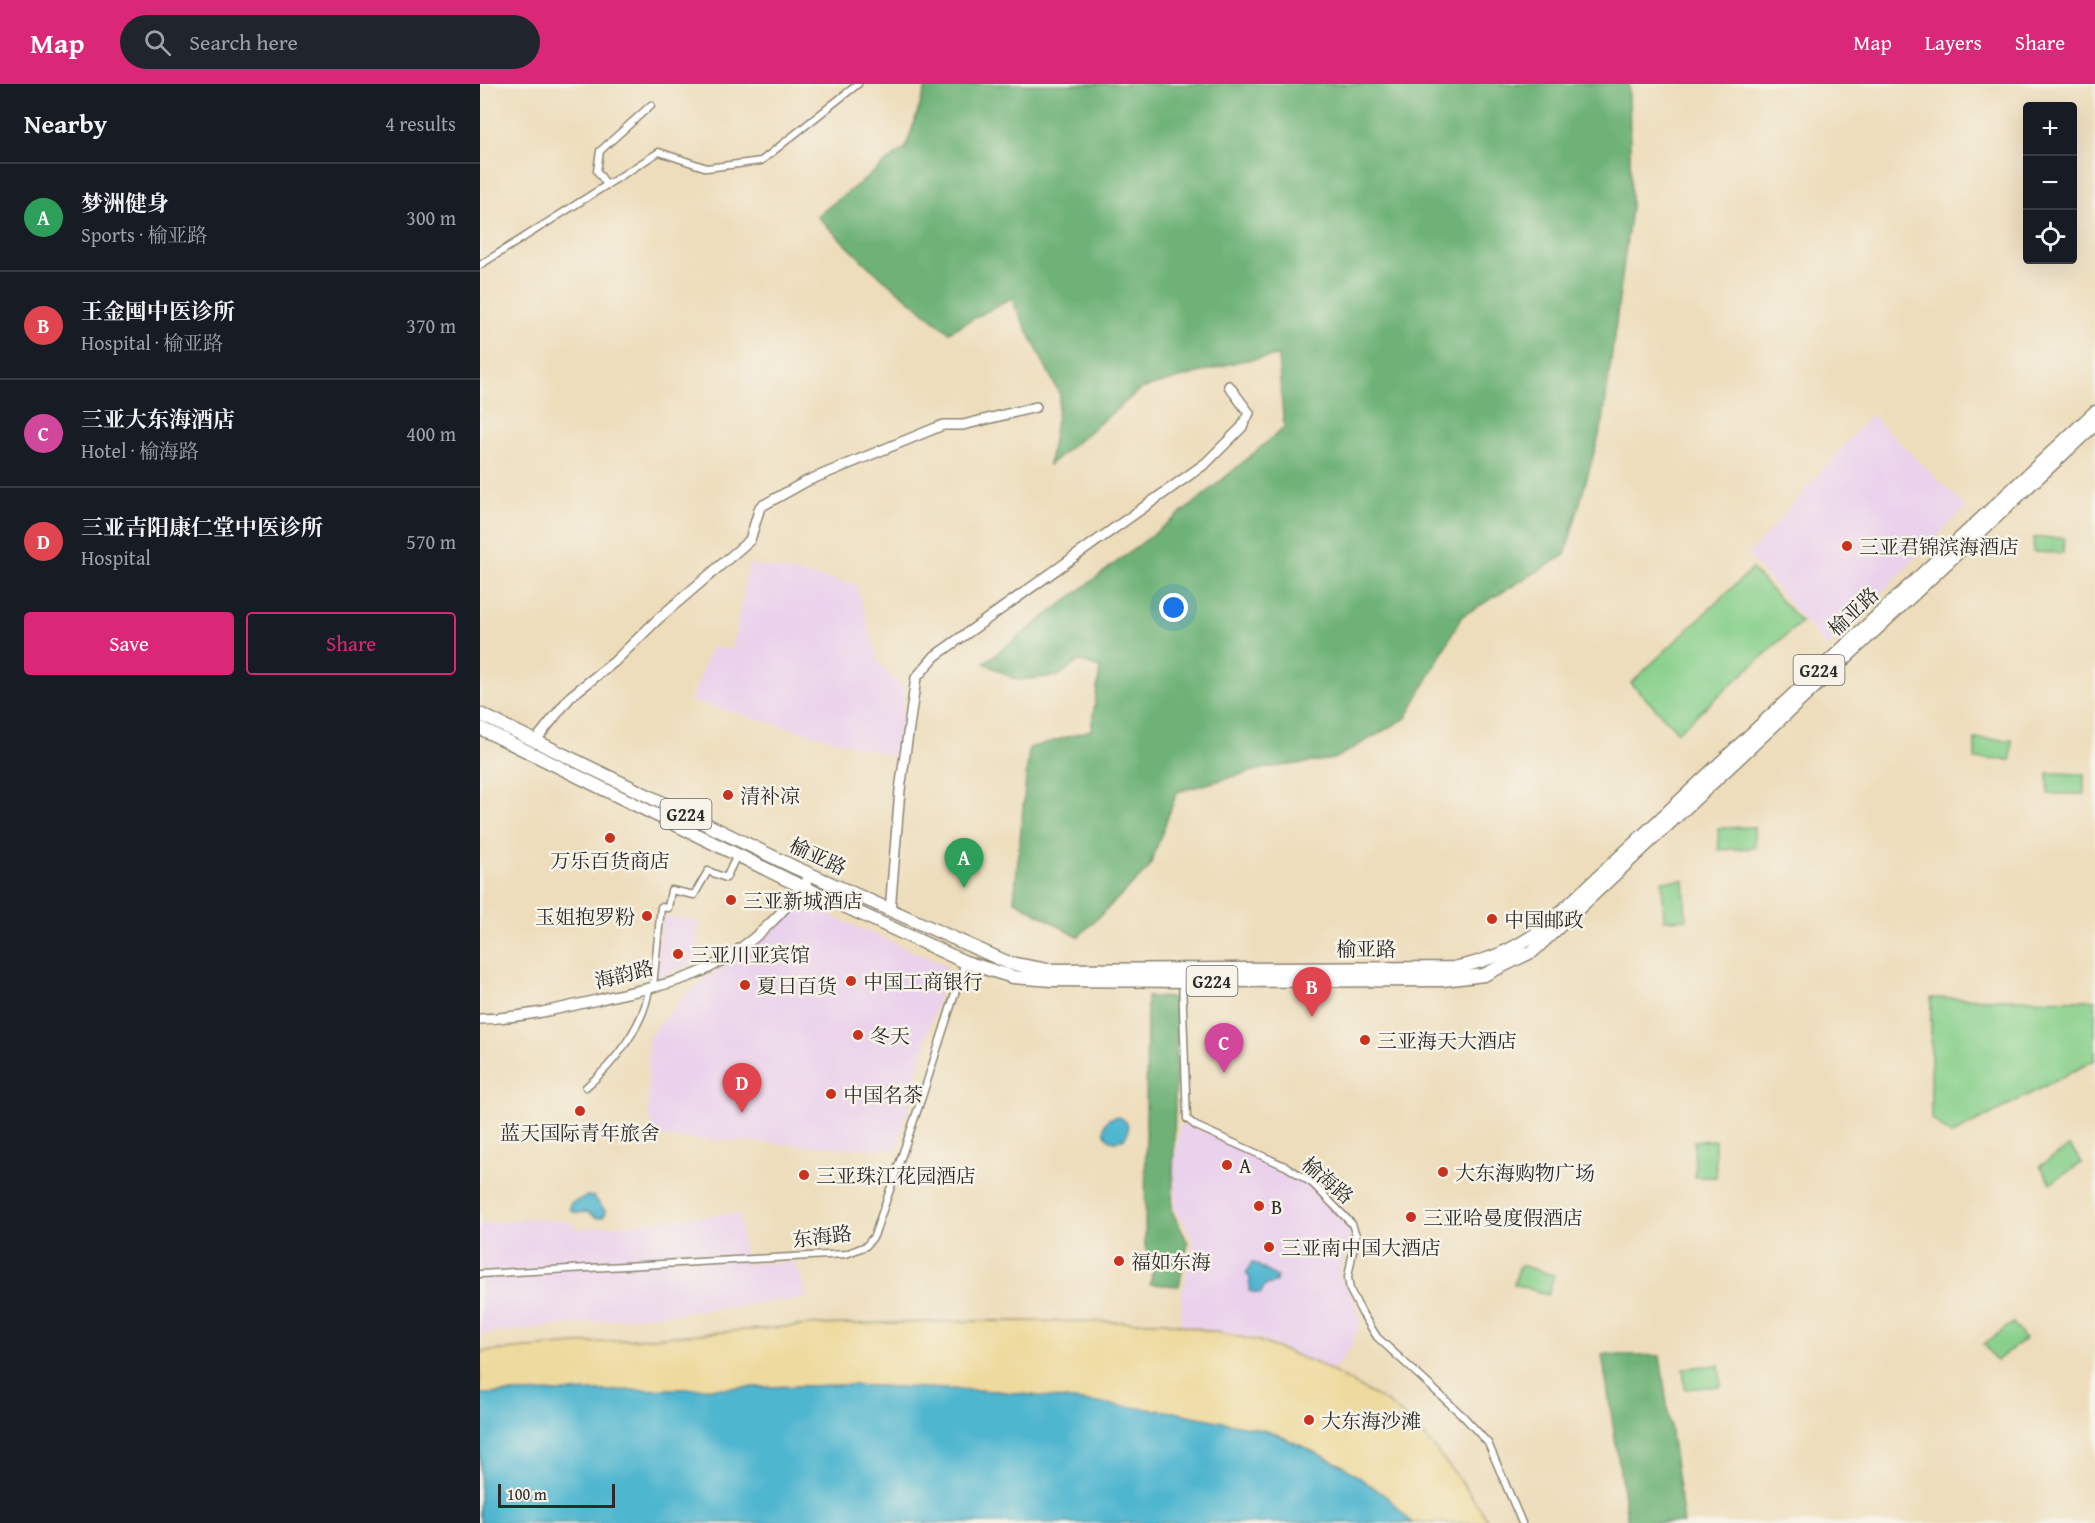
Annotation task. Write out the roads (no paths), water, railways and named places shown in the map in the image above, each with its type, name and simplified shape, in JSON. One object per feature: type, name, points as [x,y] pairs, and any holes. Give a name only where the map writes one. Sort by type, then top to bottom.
[{"type":"highway","name":"榆亚路","points":[[480,728],[738,855],[965,962],[1013,977],[1052,980],[1454,968],[1484,962],[1525,943],[1553,920],[2095,412]]},
{"type":"highway","name":"榆亚路","points":[[480,714],[811,875],[1009,963],[1047,970],[1182,975],[1443,980],[1484,975],[1533,951],[2095,424]]},
{"type":"street","points":[[480,265],[659,152],[708,168],[761,161],[858,84]]},
{"type":"street","points":[[607,185],[597,171],[600,151],[651,105]]},
{"type":"street","points":[[890,911],[900,790],[916,678],[935,656],[1206,463],[1242,427],[1249,413],[1229,386]]},
{"type":"street","points":[[536,740],[571,696],[614,662],[658,619],[750,540],[760,507],[807,481],[943,425],[963,425],[1036,407]]},
{"type":"street","points":[[586,1087],[598,1077],[631,1038],[651,986],[661,908],[668,908],[671,890],[694,895],[708,871],[726,878],[738,855]]},
{"type":"street","name":"海韵路","points":[[480,1019],[548,1011],[706,970],[779,917],[811,875]]},
{"type":"street","name":"东海路","points":[[480,1274],[846,1254],[866,1246],[874,1236],[965,962]]},
{"type":"street","name":"榆海路","points":[[1182,975],[1187,1119],[1196,1126],[1287,1167],[1313,1184],[1347,1218],[1356,1231],[1348,1277],[1350,1290],[1362,1313],[1377,1337],[1463,1416],[1488,1443],[1522,1523]]},
{"type":"water","points":[[1116,1117],[1121,1118],[1127,1124],[1127,1134],[1121,1140],[1116,1141],[1111,1140],[1105,1134],[1104,1129],[1105,1124],[1111,1118]]},
{"type":"water","points":[[587,1196],[594,1197],[606,1212],[603,1217],[597,1218],[587,1212],[577,1213],[570,1210],[570,1204]]},
{"type":"water","points":[[1252,1262],[1277,1277],[1275,1283],[1266,1285],[1260,1294],[1249,1291],[1250,1278],[1246,1273]]},
{"type":"water","points":[[846,1385],[997,1391],[1173,1412],[1272,1432],[1343,1466],[1388,1498],[1412,1523],[480,1523],[480,1394]]},
{"type":"place","name":"三亚君锦滨海酒店","points":[[1847,546]]},
{"type":"place","name":"清补凉","points":[[728,795]]},
{"type":"place","name":"万乐百货商店","points":[[610,838]]},
{"type":"place","name":"梦洲健身","points":[[964,888]]},
{"type":"place","name":"三亚新城酒店","points":[[731,900]]},
{"type":"place","name":"玉姐抱罗粉","points":[[647,916]]},
{"type":"place","name":"中国邮政","points":[[1492,919]]},
{"type":"place","name":"三亚川亚宾馆","points":[[678,954]]},
{"type":"place","name":"中国工商银行","points":[[851,981]]},
{"type":"place","name":"夏日百货","points":[[745,985]]},
{"type":"place","name":"王金囤中医诊所","points":[[1312,1017]]},
{"type":"place","name":"冬天","points":[[858,1035]]},
{"type":"place","name":"三亚海天大酒店","points":[[1365,1040]]},
{"type":"place","name":"三亚大东海酒店","points":[[1224,1073]]},
{"type":"place","name":"中国名茶","points":[[831,1094]]},
{"type":"place","name":"蓝天国际青年旅舍","points":[[580,1111]]},
{"type":"place","name":"三亚吉阳康仁堂中医诊所","points":[[742,1113]]},
{"type":"place","name":"A","points":[[1227,1165]]},
{"type":"place","name":"大东海购物广场","points":[[1443,1172]]},
{"type":"place","name":"三亚珠江花园酒店","points":[[804,1175]]},
{"type":"place","name":"B","points":[[1259,1206]]},
{"type":"place","name":"三亚哈曼度假酒店","points":[[1411,1217]]},
{"type":"place","name":"三亚南中国大酒店","points":[[1269,1247]]},
{"type":"place","name":"福如东海","points":[[1119,1261]]},
{"type":"place","name":"大东海沙滩","points":[[1309,1420]]}]
